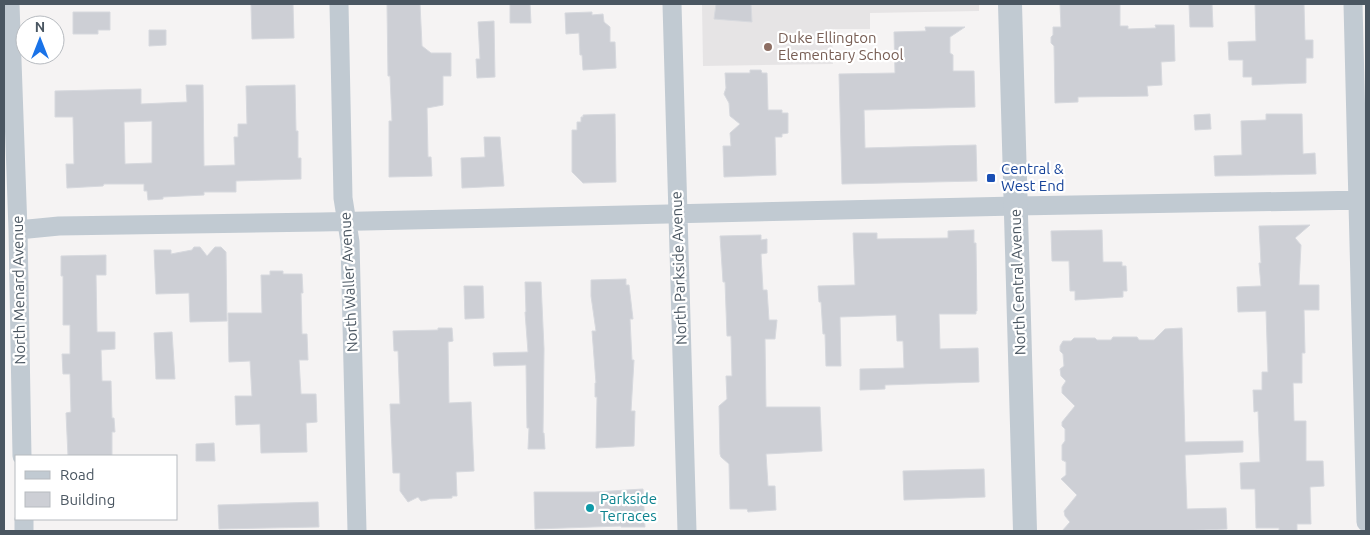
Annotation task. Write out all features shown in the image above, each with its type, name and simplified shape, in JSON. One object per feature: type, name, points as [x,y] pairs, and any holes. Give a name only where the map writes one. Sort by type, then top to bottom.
[{"type":"street","name":"North Menard Avenue","points":[[10,4],[11,226],[22,455]]},
{"type":"street","name":"North Waller Avenue","points":[[339,4],[343,198],[350,242],[357,531]]},
{"type":"street","name":"North Parkside Avenue","points":[[672,4],[687,531]]},
{"type":"street","name":"North Central Avenue","points":[[1010,4],[1025,531]]},
{"type":"street","points":[[1353,4],[1362,200],[1366,522]]},
{"type":"street","points":[[4,250],[10,247],[11,226],[347,222],[1362,200]]},
{"type":"shaded area","name":"Duke Ellington Elementary School","points":[[702,4],[979,4],[979,11],[870,13],[870,29],[832,29],[833,64],[703,66]]},
{"type":"building","points":[[251,4],[293,4],[294,38],[252,39]]},
{"type":"building","points":[[387,4],[420,4],[422,46],[431,53],[451,53],[451,76],[443,76],[443,105],[427,108],[428,157],[431,157],[432,176],[389,177],[389,121],[392,121],[390,76],[388,76]]},
{"type":"building","points":[[510,4],[530,4],[531,23],[510,23]]},
{"type":"building","points":[[716,4],[751,4],[752,22],[714,19]]},
{"type":"building","points":[[1060,4],[1120,4],[1120,26],[1128,26],[1128,29],[1156,28],[1155,25],[1174,25],[1175,61],[1161,62],[1162,85],[1147,86],[1148,96],[1078,97],[1078,102],[1055,103],[1054,46],[1051,43],[1051,37],[1053,35],[1053,27],[1061,27]]},
{"type":"building","points":[[1189,4],[1212,4],[1213,27],[1190,27]]},
{"type":"building","points":[[1255,4],[1304,4],[1305,40],[1313,40],[1313,58],[1306,58],[1306,83],[1252,85],[1252,77],[1243,77],[1243,60],[1229,60],[1228,42],[1256,41]]},
{"type":"building","points":[[73,12],[110,12],[110,30],[98,30],[98,34],[73,34]]},
{"type":"building","points":[[592,12],[592,15],[603,14],[604,22],[610,27],[610,42],[615,42],[616,68],[583,70],[579,33],[566,34],[565,13]]},
{"type":"building","points":[[494,21],[495,77],[477,78],[476,59],[480,59],[478,22]]},
{"type":"building","points":[[925,27],[965,27],[950,37],[950,53],[953,55],[953,71],[974,71],[975,107],[864,110],[865,148],[976,145],[977,181],[842,184],[839,74],[895,73],[894,32],[926,31]]},
{"type":"building","points":[[149,30],[166,30],[166,45],[149,46]]},
{"type":"building","points":[[750,70],[761,70],[762,73],[767,73],[768,110],[782,110],[782,113],[788,113],[788,133],[782,134],[782,137],[775,137],[776,175],[724,177],[723,146],[731,146],[730,133],[740,124],[730,116],[729,103],[724,94],[726,88],[725,73],[750,73]]},
{"type":"building","points":[[186,85],[203,85],[204,166],[235,165],[234,137],[238,137],[238,124],[247,124],[246,86],[295,85],[296,131],[298,131],[298,158],[301,158],[301,179],[236,181],[236,192],[204,192],[204,195],[163,197],[163,199],[148,200],[147,191],[144,191],[144,184],[104,184],[103,186],[67,188],[66,164],[74,164],[73,117],[55,117],[55,91],[141,89],[141,104],[187,102]],"holes":[[[152,121],[152,163],[125,164],[124,122]]]},
{"type":"building","points":[[615,114],[616,182],[583,183],[572,172],[572,130],[577,130],[577,122],[581,122],[583,115]]},
{"type":"building","points":[[1210,114],[1211,129],[1195,130],[1194,115]]},
{"type":"building","points":[[1266,114],[1302,114],[1303,154],[1315,153],[1316,174],[1215,176],[1214,156],[1242,155],[1241,121],[1266,120]]},
{"type":"building","points":[[484,137],[500,137],[504,186],[462,188],[461,158],[485,157]]},
{"type":"building","points":[[1310,225],[1295,238],[1301,245],[1299,285],[1319,285],[1319,310],[1304,310],[1305,353],[1302,353],[1302,383],[1293,383],[1294,421],[1306,421],[1306,461],[1323,461],[1324,486],[1310,487],[1311,524],[1297,524],[1297,531],[1279,531],[1279,528],[1256,528],[1255,489],[1241,489],[1240,463],[1260,462],[1258,411],[1254,412],[1253,390],[1262,390],[1262,372],[1268,372],[1266,311],[1238,312],[1237,287],[1261,286],[1259,226]]},
{"type":"building","points":[[974,230],[974,243],[976,243],[977,311],[976,314],[939,314],[940,349],[978,348],[979,382],[885,385],[885,389],[860,390],[860,369],[904,368],[903,341],[897,341],[896,315],[840,317],[841,366],[826,366],[825,334],[823,334],[818,286],[855,285],[853,233],[877,233],[877,239],[948,238],[948,231]]},
{"type":"building","points":[[1102,230],[1103,262],[1122,262],[1122,266],[1126,266],[1127,291],[1123,291],[1123,297],[1075,300],[1075,291],[1070,291],[1069,261],[1052,261],[1051,231]]},
{"type":"building","points":[[761,235],[761,240],[767,239],[767,253],[761,254],[763,290],[767,290],[769,320],[777,320],[775,339],[765,339],[766,407],[820,407],[822,451],[766,454],[768,486],[775,486],[776,510],[748,512],[747,509],[730,509],[729,464],[720,454],[719,406],[727,399],[726,376],[732,376],[731,336],[727,336],[725,282],[723,282],[720,236]]},
{"type":"building","points":[[194,247],[200,247],[207,256],[215,247],[221,247],[226,252],[227,321],[190,322],[189,293],[156,294],[154,250],[171,250],[171,254],[192,250]]},
{"type":"building","points":[[106,255],[106,275],[96,275],[97,332],[115,332],[115,349],[101,350],[102,381],[111,381],[112,418],[114,418],[115,432],[112,432],[112,455],[68,455],[66,413],[71,412],[70,374],[63,374],[62,354],[70,354],[70,325],[63,325],[61,256]]},
{"type":"building","points":[[270,271],[283,271],[283,274],[302,274],[302,334],[307,334],[308,360],[299,360],[301,394],[316,394],[317,422],[306,423],[307,452],[261,453],[260,424],[236,425],[235,396],[252,396],[250,361],[229,362],[228,313],[262,313],[261,275],[270,275]]},
{"type":"building","points":[[626,279],[626,285],[629,285],[633,319],[630,319],[632,360],[634,360],[631,411],[635,411],[634,446],[596,448],[597,397],[595,397],[596,383],[592,331],[596,331],[591,296],[591,280]]},
{"type":"building","points":[[525,282],[541,282],[544,349],[543,433],[545,449],[528,449],[526,365],[494,366],[493,353],[528,352]]},
{"type":"building","points":[[464,286],[483,286],[484,318],[465,319]]},
{"type":"building","points":[[438,328],[452,328],[453,341],[448,342],[449,403],[471,402],[474,471],[456,472],[457,496],[421,501],[418,497],[408,502],[400,491],[400,473],[393,473],[390,404],[400,404],[398,351],[394,351],[393,331],[438,330]]},
{"type":"building","points":[[1182,328],[1185,442],[1243,441],[1243,452],[1185,455],[1187,509],[1226,508],[1227,529],[1062,531],[1070,522],[1065,516],[1064,511],[1077,495],[1061,479],[1066,475],[1066,462],[1062,460],[1065,429],[1062,426],[1062,422],[1075,406],[1062,393],[1062,387],[1066,381],[1061,376],[1060,369],[1064,366],[1060,346],[1063,341],[1071,341],[1074,338],[1111,340],[1113,337],[1137,337],[1139,340],[1154,340],[1165,329]]},
{"type":"building","points":[[172,332],[175,379],[156,379],[154,333]]},
{"type":"building","points":[[214,443],[215,461],[196,461],[196,444]]},
{"type":"building","points":[[984,469],[985,497],[904,500],[903,471]]},
{"type":"building","name":"Parkside Terraces","points":[[643,489],[645,527],[535,529],[534,492],[595,492]]},
{"type":"building","points":[[318,502],[319,527],[219,529],[218,505]]},
{"type":"place","name":"Duke Ellington Elementary School","points":[[768,47]]},
{"type":"place","name":"Central & West End","points":[[991,178]]},
{"type":"place","name":"Parkside Terraces","points":[[590,508]]}]
